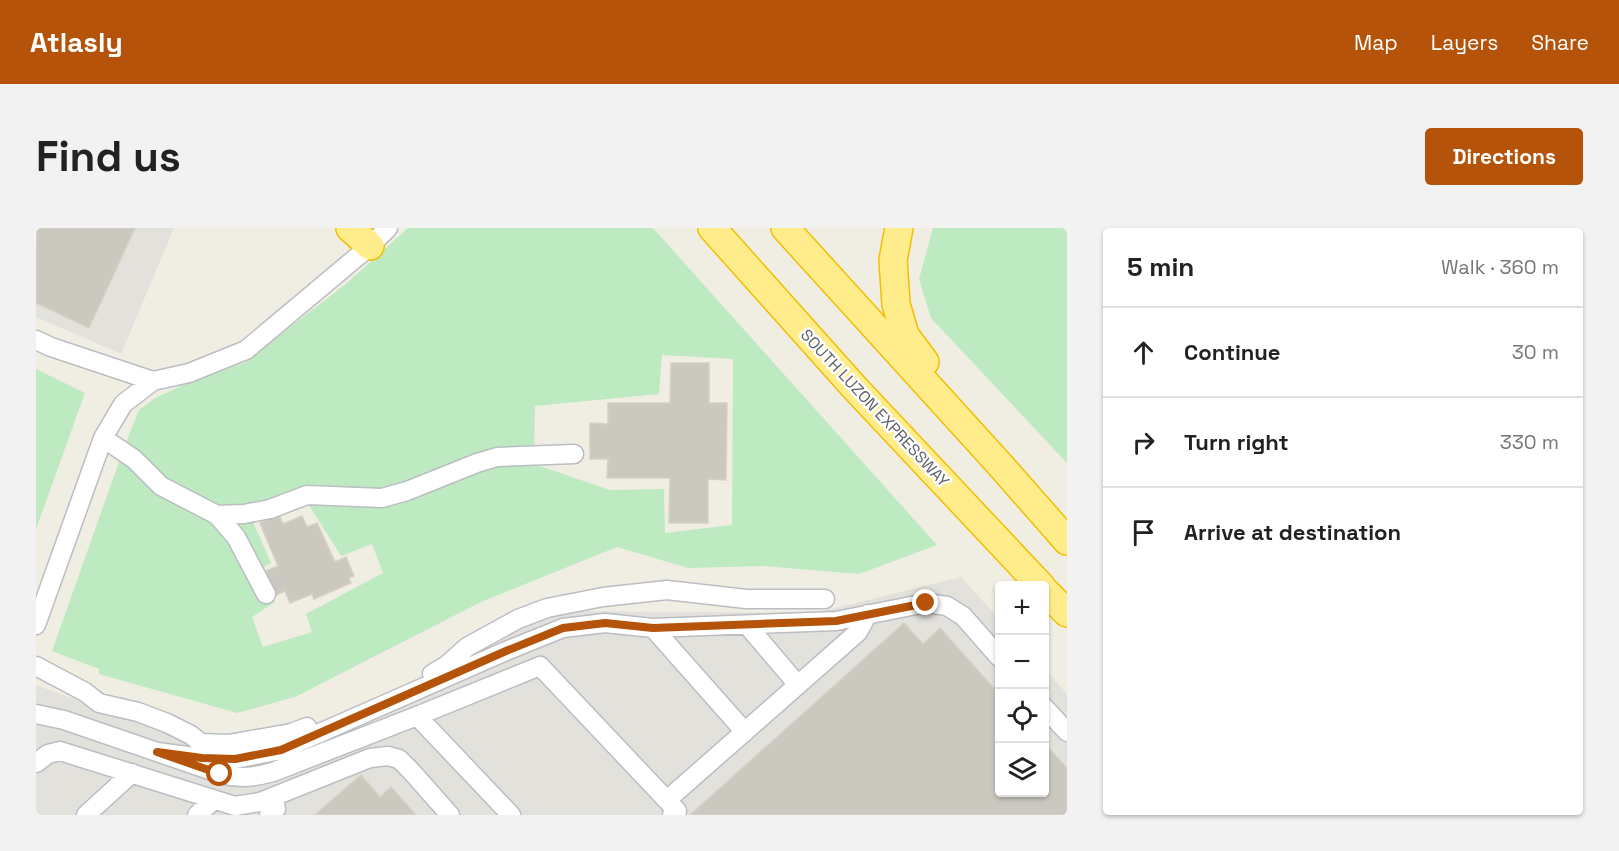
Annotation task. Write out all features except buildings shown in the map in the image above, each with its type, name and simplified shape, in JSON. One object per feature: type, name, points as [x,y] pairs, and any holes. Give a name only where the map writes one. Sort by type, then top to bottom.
[{"type":"highway","name":"SOUTH LUZON EXPRESSWAY","points":[[712,228],[854,387],[1037,581]]},
{"type":"highway","points":[[785,228],[1002,466],[1067,541]]},
{"type":"highway","points":[[898,228],[893,260],[896,304],[905,335],[1002,466]]},
{"type":"highway","points":[[1049,595],[1067,613]]},
{"type":"street","points":[[36,625],[103,438],[123,404],[153,381],[189,373],[246,350],[369,234]]},
{"type":"street","points":[[36,340],[153,381]]},
{"type":"street","points":[[103,438],[134,459],[160,486],[217,515],[236,537],[266,594]]},
{"type":"street","points":[[217,515],[244,514],[270,509],[307,495],[382,498],[408,491],[477,463],[496,458],[574,454]]},
{"type":"street","points":[[36,666],[85,692],[99,703],[138,712],[167,723],[191,735],[201,743],[229,744],[291,734],[414,683],[447,666],[467,647],[518,619],[547,608],[603,597],[667,590],[746,599],[825,599]]},
{"type":"street","points":[[157,752],[202,758],[235,759],[281,750],[563,628],[605,623],[653,628],[836,621],[926,603],[947,606],[963,616],[995,652]]},
{"type":"street","points":[[36,714],[64,720],[231,777],[258,777],[540,666],[670,808],[745,732],[858,632],[868,614]]},
{"type":"street","points":[[747,625],[798,685]]},
{"type":"street","points":[[653,628],[745,732]]},
{"type":"street","points":[[1049,712],[1067,732]]},
{"type":"street","points":[[417,716],[511,815]]},
{"type":"street","points":[[36,763],[48,754],[60,751],[235,806],[260,802],[370,758],[388,756],[399,759],[450,815]]},
{"type":"street","points":[[86,815],[132,773]]},
{"type":"street","points":[[269,815],[276,809],[273,797]]},
{"type":"street","points":[[197,815],[214,800]]},
{"type":"shaded area","points":[[36,228],[174,228],[121,354],[36,317]]},
{"type":"shaded area","points":[[961,577],[995,615],[995,797],[1049,797],[1049,674],[1067,694],[1067,815],[36,815],[36,685],[101,709],[181,734],[189,746],[221,752],[279,741],[438,675],[528,623],[573,611],[815,613]]},
{"type":"green space","points":[[408,228],[653,228],[937,545],[859,574],[763,566],[688,568],[617,547],[481,602],[295,697],[237,713],[99,674],[99,669],[52,651],[139,410],[155,398],[192,381],[244,363],[347,283]],"holes":[[[662,355],[733,359],[732,525],[665,533],[664,489],[610,490],[534,464],[535,406],[659,394]],[[307,502],[341,556],[372,544],[383,573],[306,614],[312,632],[263,647],[252,617],[275,602],[260,569],[271,563],[253,522]]]},
{"type":"green space","points":[[933,228],[1067,228],[1067,463],[931,318],[919,279]]},
{"type":"green space","points":[[36,369],[85,393],[36,529]]},
{"type":"route","points":[[220,774],[157,752],[202,758],[235,759],[281,750],[563,628],[605,623],[653,628],[836,621],[926,603]]}]
